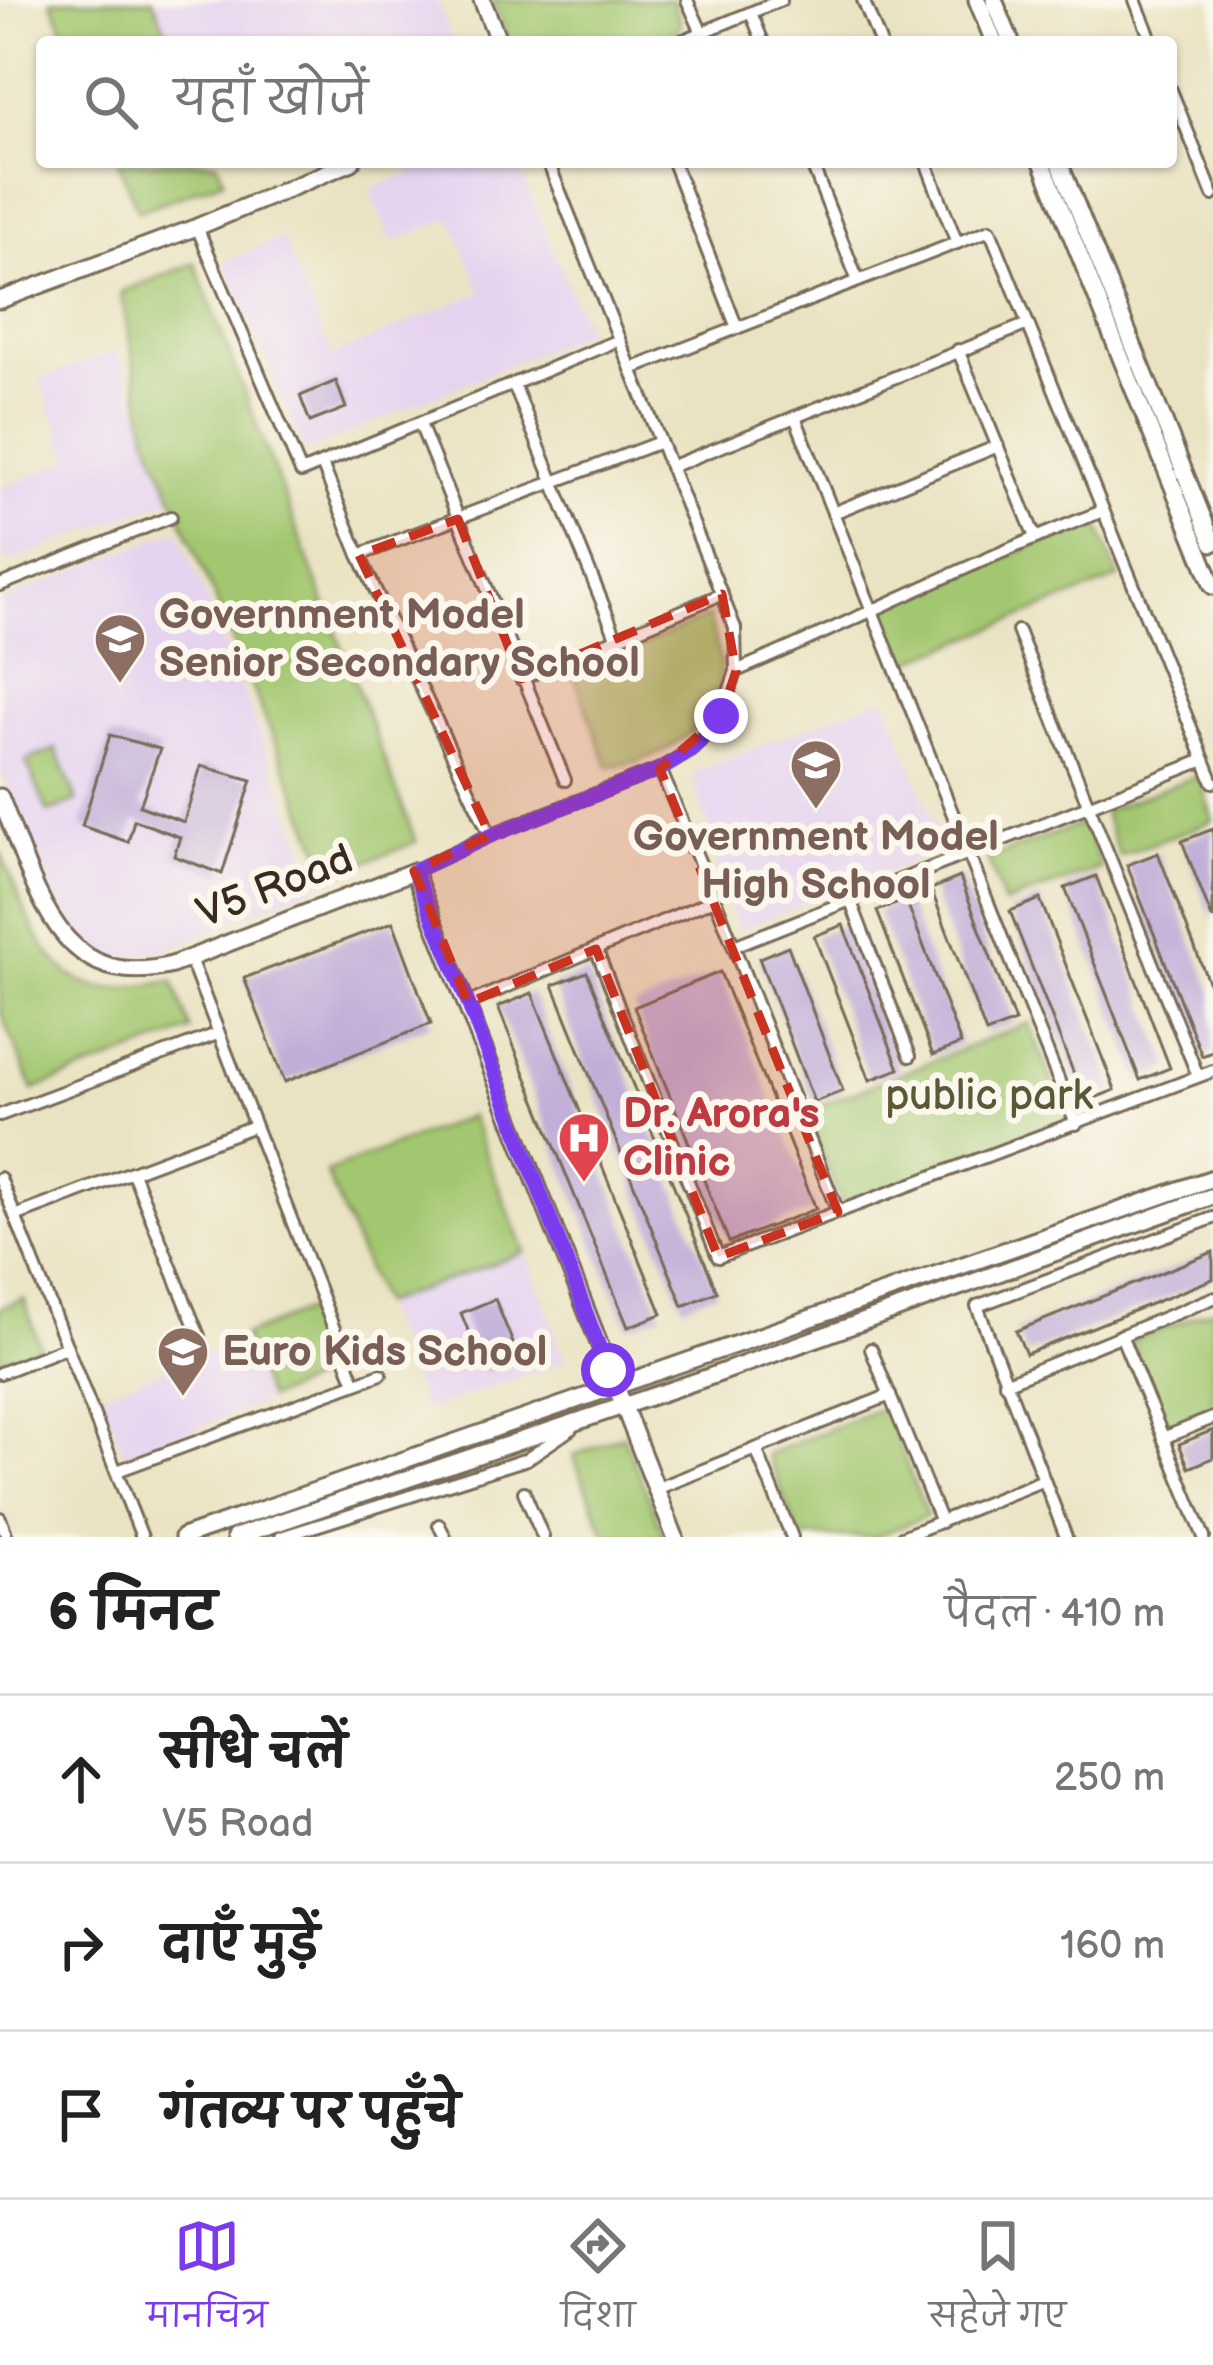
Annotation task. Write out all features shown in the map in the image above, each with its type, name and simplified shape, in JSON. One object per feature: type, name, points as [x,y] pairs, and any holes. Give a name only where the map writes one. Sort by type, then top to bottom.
[{"type":"main road","points":[[482,0],[497,36]]},
{"type":"main road","points":[[977,0],[992,36]]},
{"type":"main road","points":[[994,0],[1009,36]]},
{"type":"main road","points":[[0,301],[338,168]]},
{"type":"main road","points":[[1044,168],[1213,586]]},
{"type":"main road","points":[[1061,168],[1213,543]]},
{"type":"main road","name":"V5 Road","points":[[0,797],[55,928],[70,947],[111,967],[151,971],[190,959],[414,871],[675,1537]]},
{"type":"main road","points":[[183,1537],[1213,1178]]},
{"type":"main road","points":[[235,1537],[622,1406],[1213,1196]]},
{"type":"street","points":[[687,0],[702,33]]},
{"type":"street","points":[[694,36],[781,0]]},
{"type":"street","points":[[863,0],[878,36]]},
{"type":"street","points":[[1135,0],[1150,36]]},
{"type":"street","points":[[751,13],[761,36]]},
{"type":"street","points":[[1177,105],[1213,195]]},
{"type":"street","points":[[414,871],[659,770],[692,750],[721,716],[736,671],[735,628],[550,168]]},
{"type":"street","points":[[675,168],[737,328]]},
{"type":"street","points":[[813,168],[858,281]]},
{"type":"street","points":[[928,168],[957,242]]},
{"type":"street","points":[[197,227],[302,472],[619,340]]},
{"type":"street","points":[[631,369],[990,230],[1213,782]]},
{"type":"street","points":[[670,466],[1028,324]]},
{"type":"street","points":[[958,350],[1036,537]]},
{"type":"street","points":[[514,385],[617,639]]},
{"type":"street","points":[[795,417],[1076,1124]]},
{"type":"street","points":[[420,424],[565,780]]},
{"type":"street","points":[[359,556],[660,442]]},
{"type":"street","points":[[833,513],[998,446]]},
{"type":"street","points":[[322,464],[359,556],[490,836]]},
{"type":"street","points":[[736,671],[1103,511]]},
{"type":"street","points":[[0,585],[171,517]]},
{"type":"street","points":[[521,679],[722,594]]},
{"type":"street","points":[[1018,631],[1198,1076]]},
{"type":"street","points":[[734,946],[1204,760]]},
{"type":"street","points":[[659,770],[716,899],[838,1212]]},
{"type":"street","points":[[468,1003],[716,899]]},
{"type":"street","points":[[851,902],[910,1056]]},
{"type":"street","points":[[596,949],[718,1257],[1213,1071]]},
{"type":"street","points":[[190,959],[355,1383]]},
{"type":"street","points":[[0,1115],[217,1034]]},
{"type":"street","points":[[15,1216],[254,1126]]},
{"type":"street","points":[[134,1173],[199,1336]]},
{"type":"street","points":[[0,1178],[142,1537]]},
{"type":"street","points":[[1066,1537],[977,1306],[1213,1218]]},
{"type":"street","points":[[1005,1383],[1213,1298]]},
{"type":"street","points":[[1121,1335],[1208,1536]]},
{"type":"street","points":[[0,1373],[67,1347]]},
{"type":"street","points":[[871,1348],[941,1522]]},
{"type":"street","points":[[117,1471],[381,1374]]},
{"type":"street","points":[[656,1490],[890,1395]]},
{"type":"street","points":[[281,1537],[527,1459],[589,1417]]},
{"type":"street","points":[[1163,1438],[1213,1418]]},
{"type":"street","points":[[756,1449],[792,1537]]},
{"type":"street","points":[[902,1537],[1044,1480]]},
{"type":"street","points":[[524,1492],[543,1537]]},
{"type":"street","points":[[0,1518],[8,1537]]},
{"type":"highlighted area","points":[[458,519],[521,679],[722,594],[736,671],[721,716],[660,769],[838,1212],[718,1257],[596,949],[468,1003],[414,871],[490,835],[359,555]]},
{"type":"shaded area","points":[[153,0],[436,0],[451,36],[168,36]]},
{"type":"shaded area","points":[[422,168],[519,168],[587,331],[304,452],[224,262],[282,238],[332,356],[482,292],[451,218],[392,242],[370,190]]},
{"type":"shaded area","points":[[116,350],[173,498],[6,563],[0,548],[0,488],[71,460],[40,380]]},
{"type":"shaded area","name":"Government Model Senior Secondary School","points":[[179,529],[319,884],[163,951],[119,958],[84,943],[61,916],[0,769],[0,602]]},
{"type":"shaded area","name":"Government Model High School","points":[[885,697],[944,849],[737,930],[692,773]]},
{"type":"shaded area","points":[[525,1252],[566,1361],[424,1411],[381,1304]]},
{"type":"shaded area","name":"Euro Kids School","points":[[241,1339],[265,1401],[125,1456],[101,1394]]},
{"type":"green space","points":[[51,0],[153,0],[168,36],[66,36]]},
{"type":"green space","points":[[492,0],[673,0],[681,25],[667,36],[507,36]]},
{"type":"green space","points":[[120,168],[219,168],[224,180],[138,211]]},
{"type":"green space","points":[[195,263],[416,842],[331,876],[147,435],[121,292]]},
{"type":"green space","points":[[1097,521],[1119,578],[900,665],[877,608]]},
{"type":"green space","points":[[709,616],[721,665],[713,714],[665,750],[640,761],[608,766],[574,675]]},
{"type":"green space","points":[[56,749],[77,801],[48,812],[26,761]]},
{"type":"green space","points":[[1199,775],[1213,821],[1119,856],[1103,811]]},
{"type":"green space","points":[[1084,823],[1101,868],[1004,904],[988,859]]},
{"type":"green space","points":[[0,851],[35,931],[61,967],[96,987],[173,981],[191,1030],[33,1090],[0,1010]]},
{"type":"green space","name":"public park","points":[[1029,1023],[1069,1123],[842,1205],[806,1111]]},
{"type":"green space","points":[[470,1116],[525,1252],[381,1304],[326,1172]]},
{"type":"green space","points":[[24,1299],[40,1346],[0,1361],[0,1308]]},
{"type":"green space","points":[[1213,1309],[1213,1408],[1164,1427],[1131,1341]]},
{"type":"green space","points":[[307,1310],[329,1365],[319,1378],[268,1399],[243,1336]]},
{"type":"green space","points":[[884,1407],[927,1516],[874,1537],[800,1537],[767,1454]]},
{"type":"green space","points":[[623,1435],[665,1537],[607,1537],[573,1456]]},
{"type":"building","points":[[336,381],[346,408],[310,422],[300,396]]},
{"type":"building","points":[[110,735],[160,749],[140,806],[184,822],[201,766],[252,780],[222,874],[174,856],[180,837],[134,820],[128,842],[82,826]]},
{"type":"building","points":[[1213,829],[1213,918],[1212,918],[1182,841]]},
{"type":"building","points":[[1158,853],[1213,994],[1213,1052],[1202,1056],[1127,865]]},
{"type":"building","points":[[1096,876],[1170,1068],[1140,1080],[1065,888]]},
{"type":"building","points":[[960,877],[1015,1022],[986,1033],[931,889]]},
{"type":"building","points":[[1040,899],[1115,1090],[1085,1102],[1010,911]]},
{"type":"building","points":[[906,900],[961,1044],[933,1055],[877,911]]},
{"type":"building","points":[[393,922],[431,1024],[285,1082],[244,978]]},
{"type":"building","points":[[843,925],[899,1069],[870,1080],[814,936]]},
{"type":"building","points":[[788,946],[843,1091],[814,1102],[759,958]]},
{"type":"building","points":[[587,972],[717,1292],[683,1306],[553,985]]},
{"type":"building","points":[[720,972],[816,1209],[729,1242],[634,1007]]},
{"type":"building","points":[[532,993],[662,1314],[628,1327],[498,1007]]},
{"type":"building","points":[[1213,1252],[1213,1279],[1026,1354],[1016,1331]]},
{"type":"building","points":[[495,1299],[519,1358],[485,1372],[461,1313]]},
{"type":"building","points":[[1213,1430],[1213,1458],[1189,1468],[1179,1444]]},
{"type":"place","name":"Government Model Senior Secondary School","points":[[120,685]]},
{"type":"place","name":"Government Model High School","points":[[816,811]]},
{"type":"place","name":"Dr. Arora's Clinic","points":[[584,1184]]},
{"type":"place","name":"Euro Kids School","points":[[183,1398]]},
{"type":"route","points":[[608,1370],[414,871],[659,770],[692,750],[721,716]]}]
